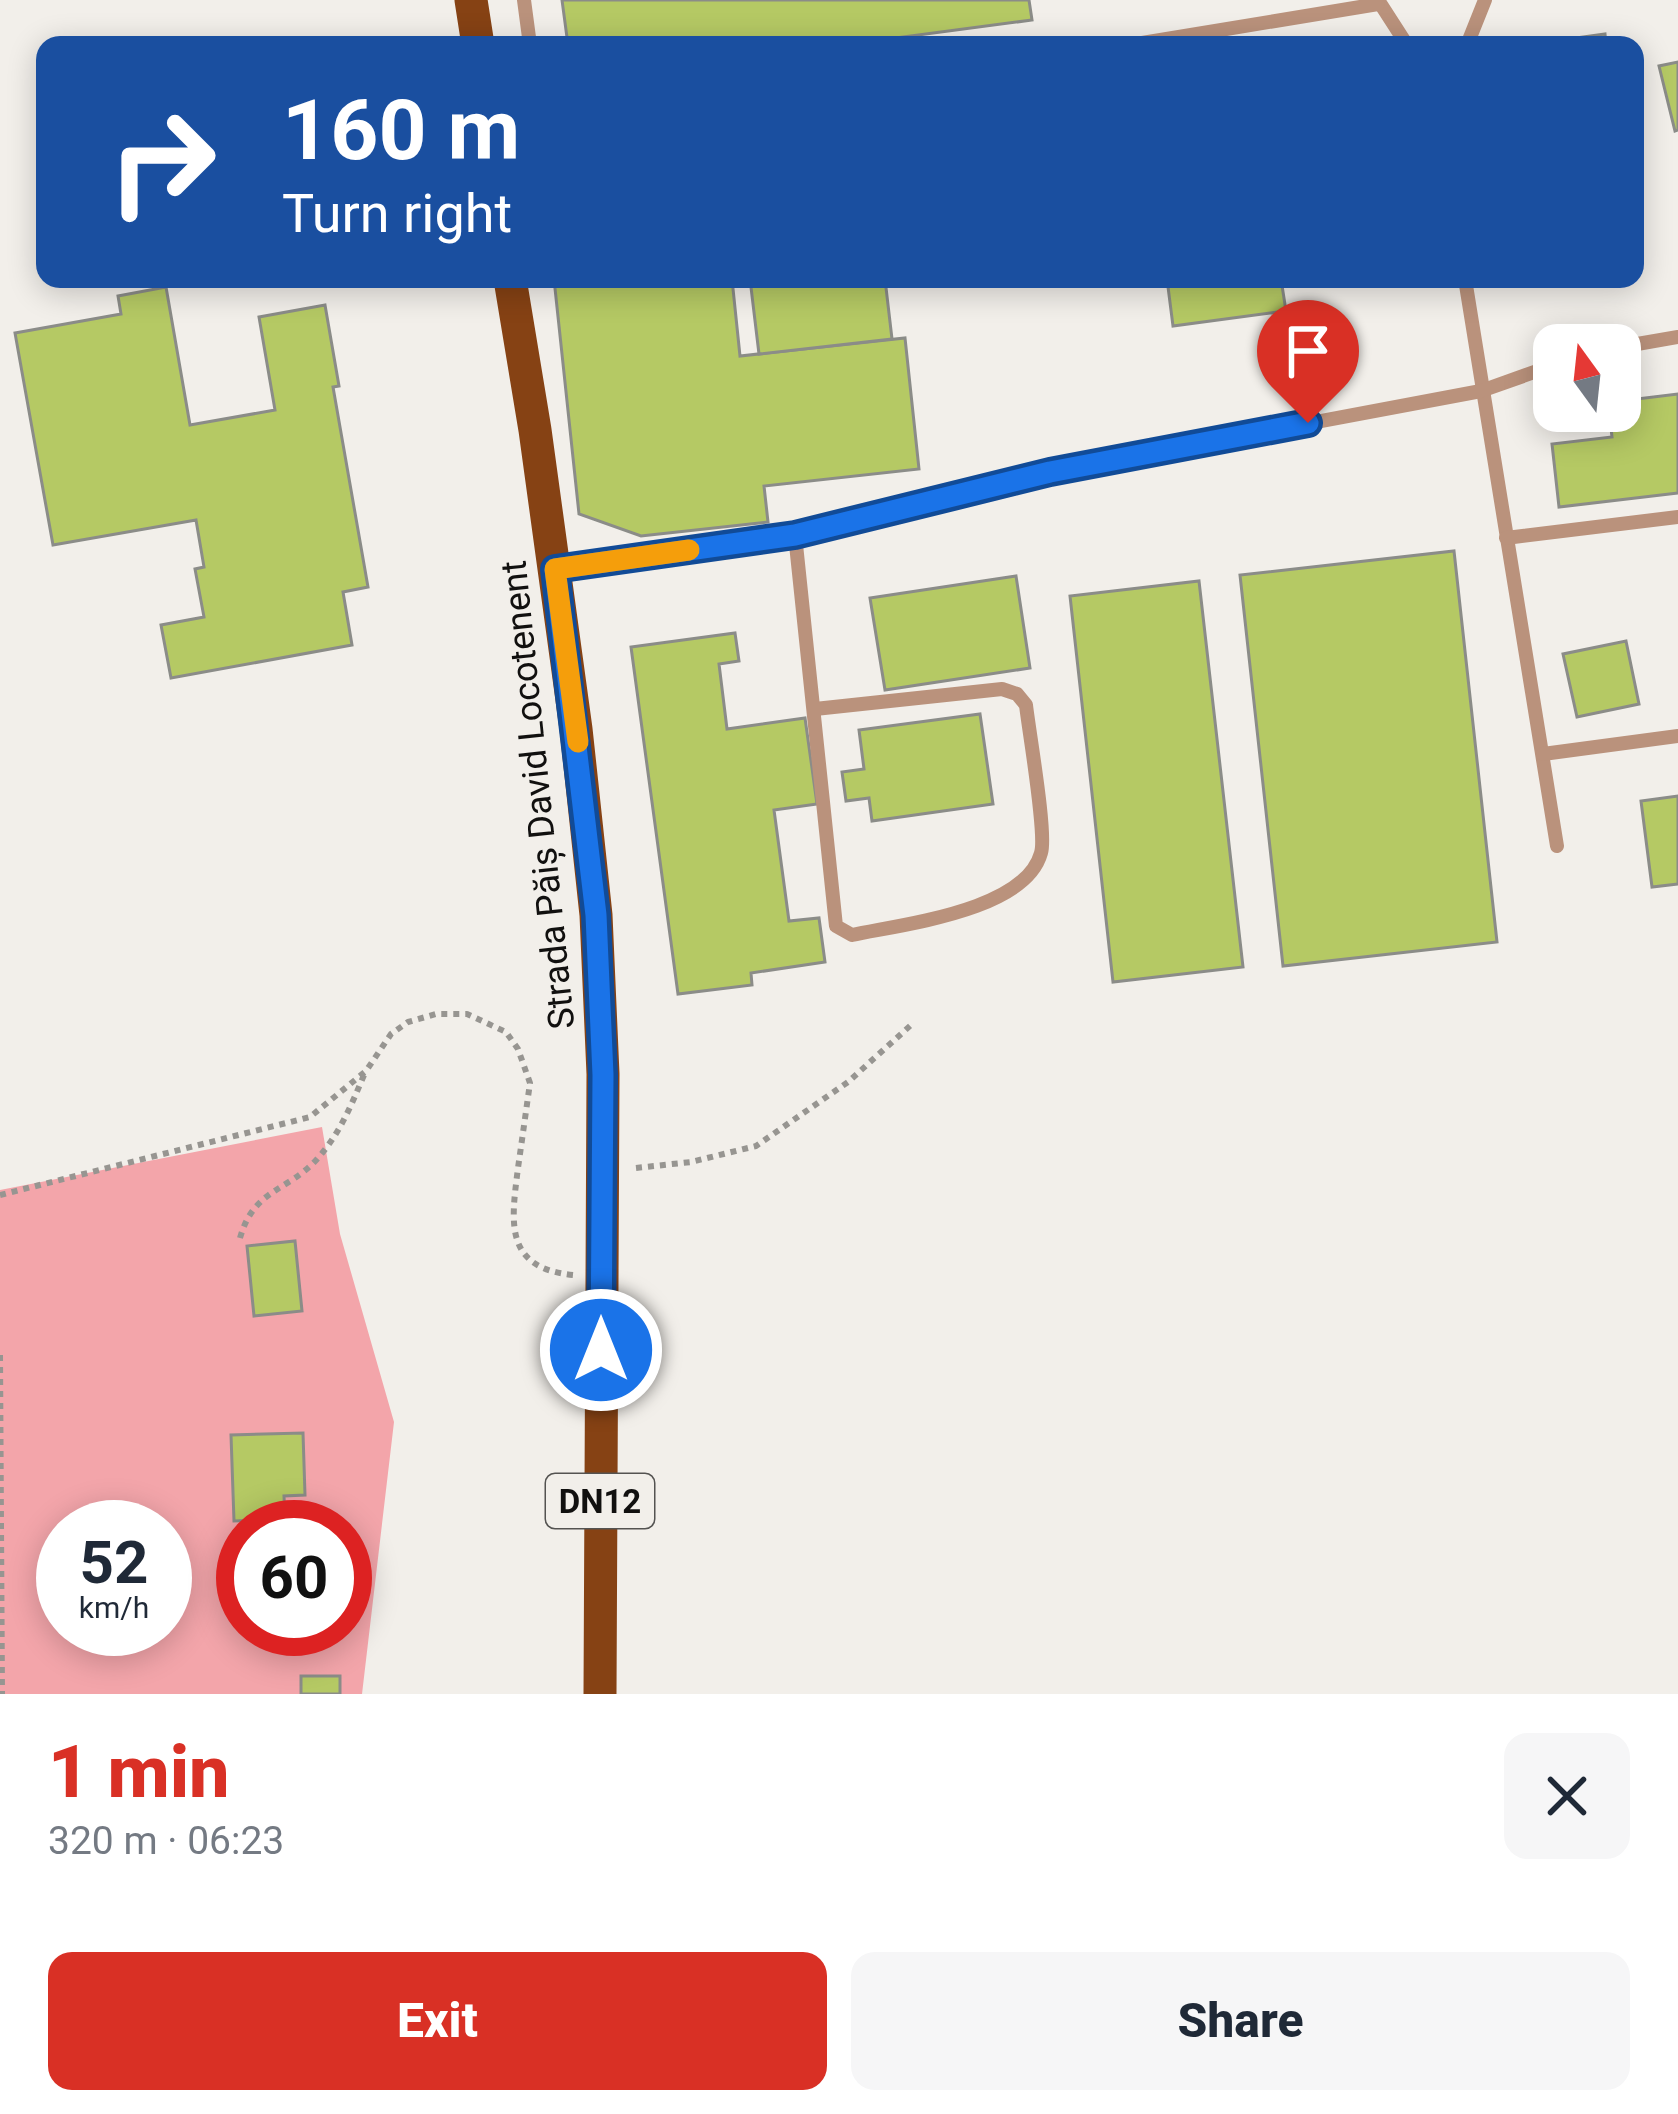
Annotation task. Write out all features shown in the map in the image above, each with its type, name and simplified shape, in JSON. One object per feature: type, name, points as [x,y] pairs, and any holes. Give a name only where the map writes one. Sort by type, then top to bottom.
[{"type":"main road","points":[[471,0],[477,36]]},
{"type":"main road","name":"Strada Păiș David Locotenent","points":[[511,288],[555,569],[596,915],[603,1075],[600,1293]]},
{"type":"main road","name":"DN12","points":[[599,1694],[600,1293]]},
{"type":"lane","points":[[524,0],[529,36]]},
{"type":"lane","points":[[1471,36],[1485,0]]},
{"type":"lane","points":[[1182,36],[1378,2],[1401,36]]},
{"type":"lane","points":[[1466,288],[1557,847]]},
{"type":"lane","points":[[1641,343],[1678,337]]},
{"type":"lane","points":[[555,569],[795,535],[1050,472],[1481,391],[1533,372]]},
{"type":"lane","points":[[1506,538],[1678,517]]},
{"type":"lane","points":[[795,535],[836,926],[852,935],[950,914],[996,898],[1026,881],[1043,851],[1027,704],[1017,694],[1002,689],[815,709]]},
{"type":"lane","points":[[1543,754],[1678,736]]},
{"type":"path","points":[[240,1238],[256,1203],[299,1178],[341,1130],[366,1071],[391,1034],[408,1022],[436,1014],[467,1014],[506,1032],[526,1066],[530,1083],[512,1209],[518,1246],[542,1270],[600,1293]]},
{"type":"path","points":[[602,1170],[691,1162],[756,1146],[848,1082],[911,1025]]},
{"type":"path","points":[[0,1195],[310,1117],[366,1071]]},
{"type":"path","points":[[0,1355],[2,1694]]},
{"type":"shaded area","points":[[322,1127],[340,1234],[394,1422],[372,1609],[372,1500],[216,1500],[216,1656],[366,1656],[362,1694],[0,1694],[0,1190]]},
{"type":"building","points":[[562,0],[1029,0],[1032,20],[911,36],[567,36]]},
{"type":"building","points":[[1678,62],[1678,130],[1675,131],[1659,66]]},
{"type":"building","points":[[166,288],[190,425],[275,410],[259,317],[325,305],[339,386],[333,387],[368,587],[343,592],[352,645],[171,678],[161,625],[204,617],[195,569],[204,567],[196,520],[53,545],[15,333],[121,314],[118,296]]},
{"type":"building","points":[[555,288],[733,288],[740,356],[905,338],[919,469],[764,486],[768,522],[641,536],[579,514]]},
{"type":"building","points":[[751,288],[886,288],[892,339],[759,354]]},
{"type":"building","points":[[1168,288],[1282,288],[1286,311],[1173,326]]},
{"type":"building","points":[[1678,394],[1678,493],[1559,507],[1552,444],[1612,437],[1611,432],[1641,432],[1641,398]]},
{"type":"building","points":[[1454,551],[1497,942],[1283,966],[1240,575]]},
{"type":"building","points":[[1016,576],[1030,668],[885,690],[870,598]]},
{"type":"building","points":[[1199,581],[1243,967],[1113,982],[1070,596]]},
{"type":"building","points":[[735,633],[739,661],[719,664],[727,729],[805,718],[817,804],[774,810],[789,921],[819,918],[825,962],[751,973],[752,985],[678,994],[631,647]]},
{"type":"building","points":[[1626,641],[1639,704],[1577,717],[1563,654]]},
{"type":"building","points":[[980,714],[993,804],[872,821],[869,798],[846,801],[842,772],[864,769],[859,730]]},
{"type":"building","points":[[1678,796],[1678,884],[1652,887],[1641,801]]},
{"type":"building","points":[[295,1241],[302,1311],[254,1316],[247,1246]]},
{"type":"building","points":[[303,1433],[305,1495],[233,1500],[231,1435]]},
{"type":"building","points":[[301,1676],[340,1676],[340,1694],[301,1694]]},
{"type":"slow traffic","points":[[578,742],[555,569],[689,550]]},
{"type":"route","points":[[601,1350],[603,1075],[596,915],[555,569],[795,535],[1050,472],[1308,423]]}]
